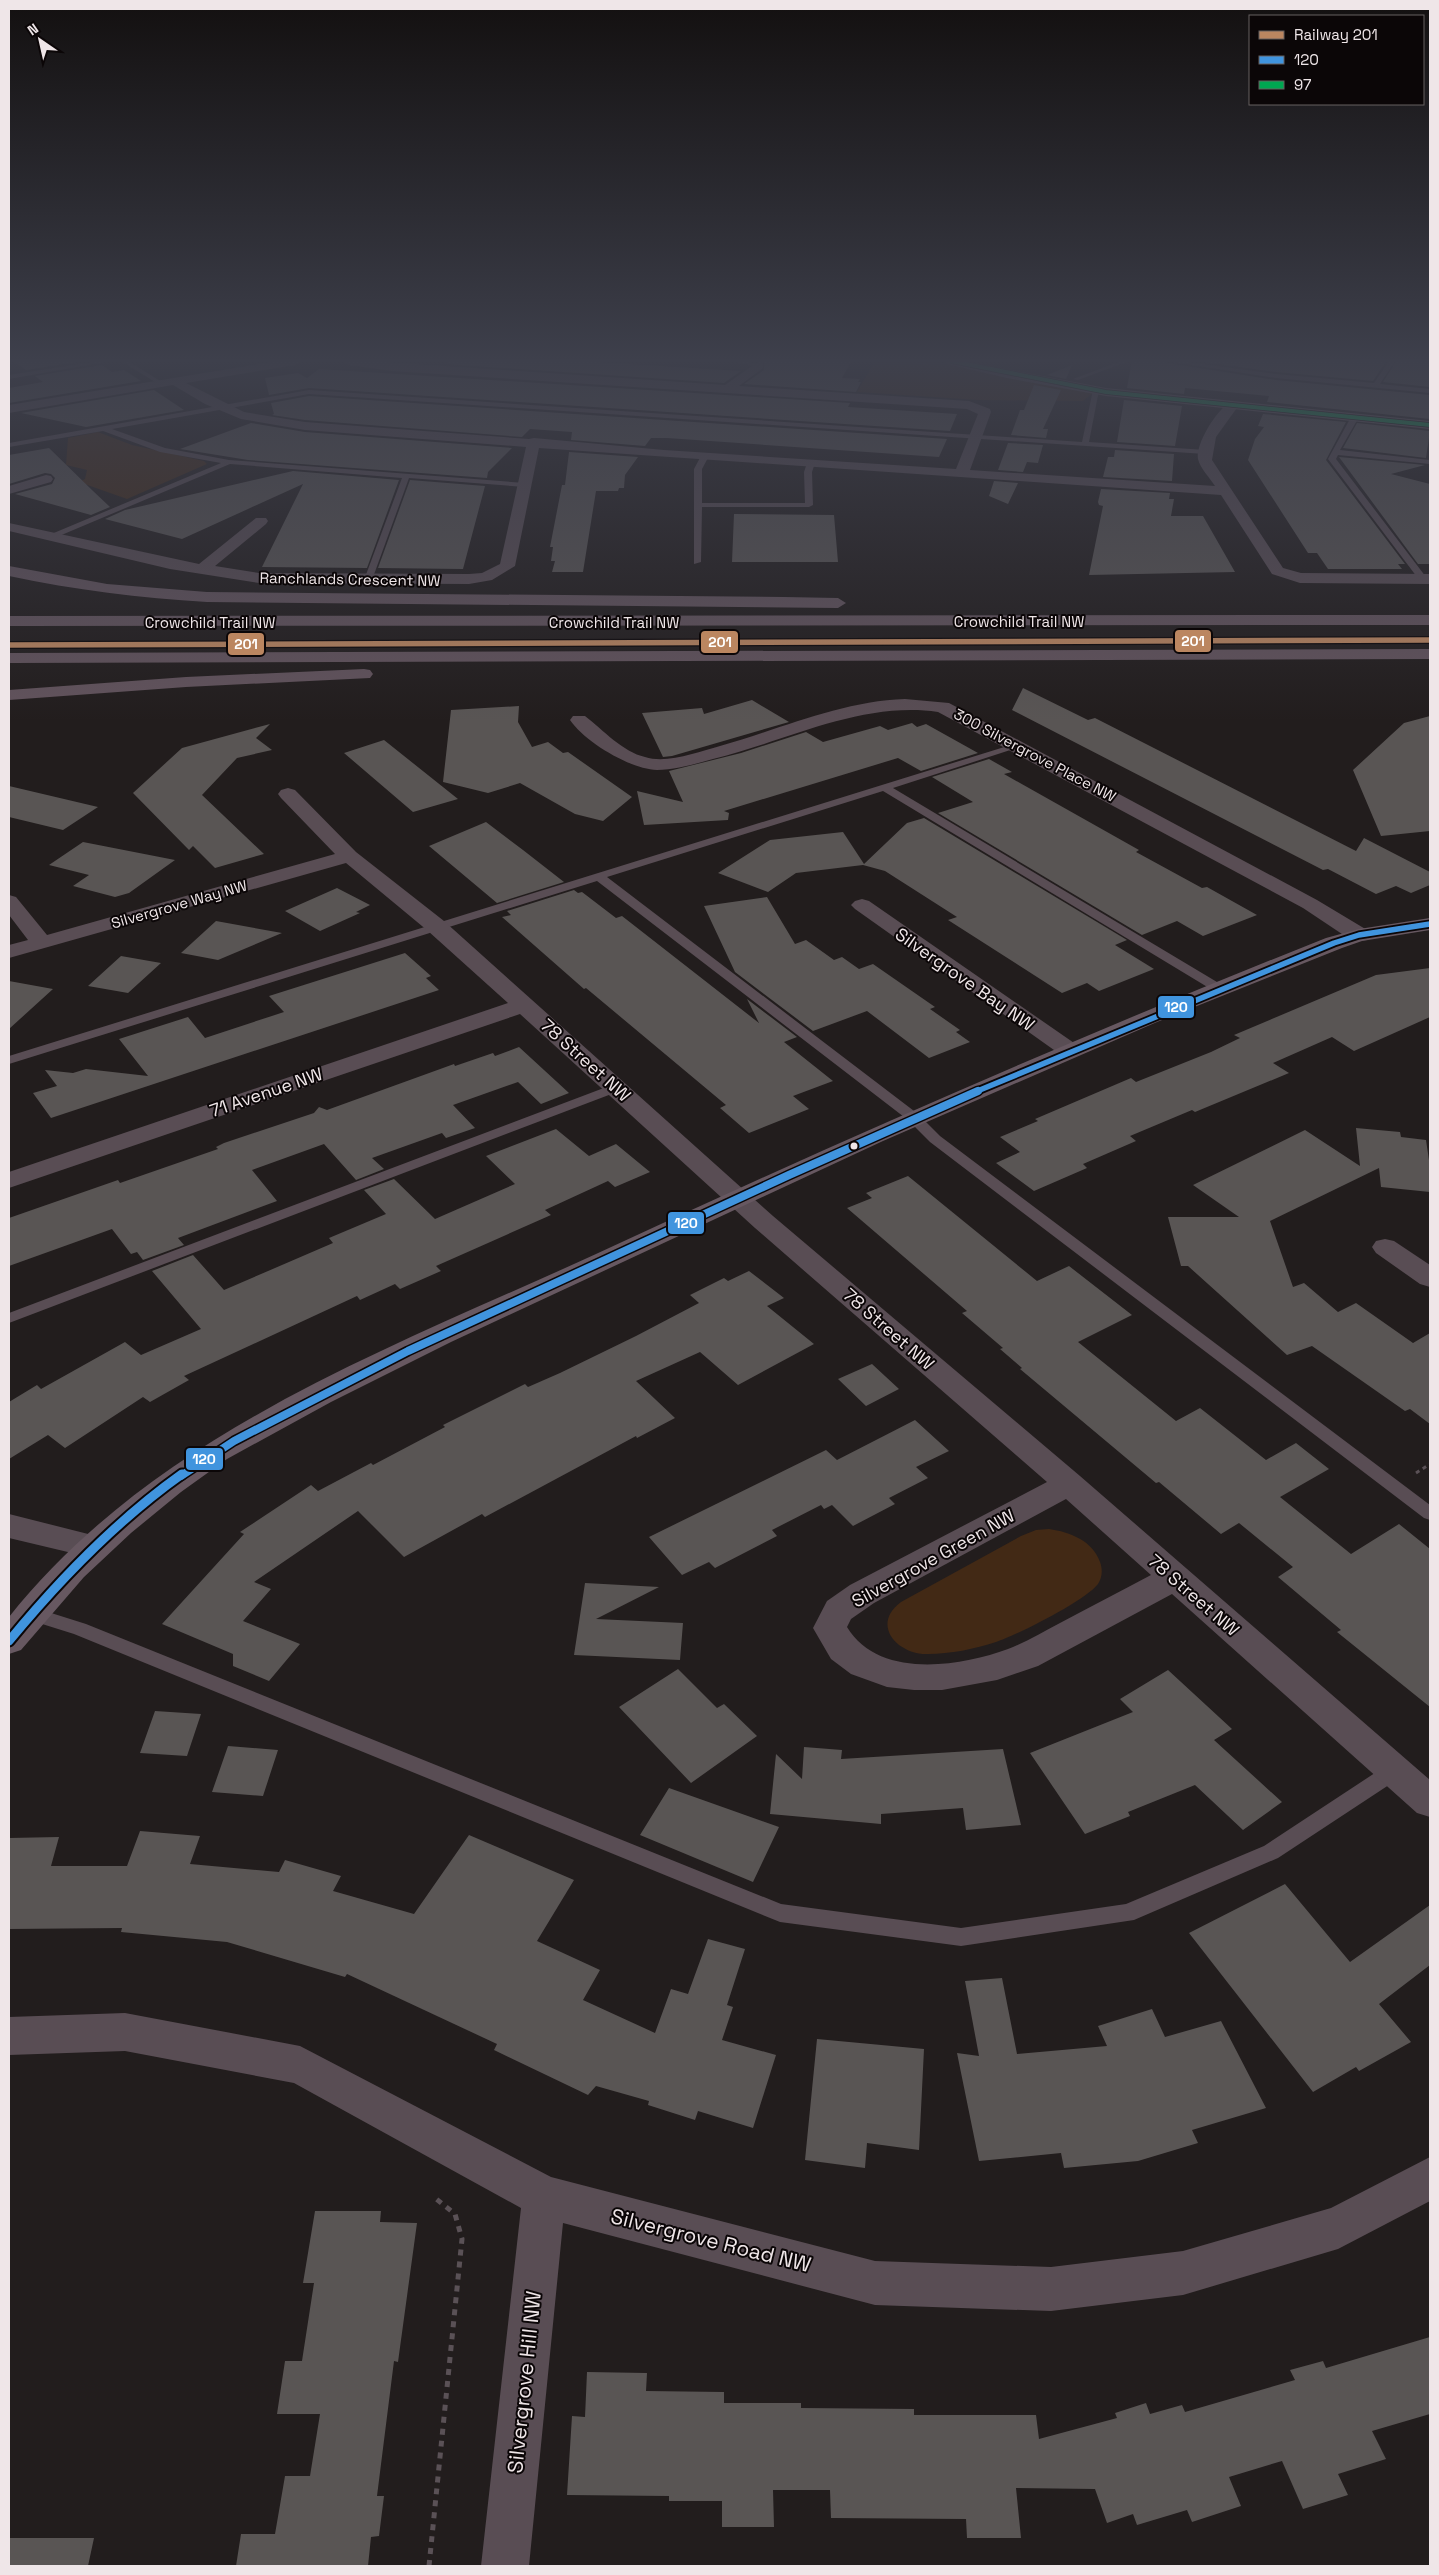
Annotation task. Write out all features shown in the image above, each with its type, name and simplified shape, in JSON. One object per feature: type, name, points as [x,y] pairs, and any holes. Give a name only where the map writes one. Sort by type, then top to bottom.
[{"type":"highway","points":[[9,571],[96,588],[161,595],[326,599],[659,600],[857,603]]},
{"type":"highway","points":[[986,604],[1343,609],[1406,620]]},
{"type":"highway","name":"Crowchild Trail NW","points":[[9,621],[1430,620]]},
{"type":"highway","name":"Crowchild Trail NW","points":[[9,658],[1430,654]]},
{"type":"highway","points":[[9,695],[186,682],[384,673],[737,669],[829,655]]},
{"type":"street","points":[[9,490],[39,481]]},
{"type":"street","name":"Ranchlands Crescent NW","points":[[9,527],[201,570],[259,578],[469,580],[498,572],[507,566],[526,481]]},
{"type":"street","points":[[1089,481],[1225,491]]},
{"type":"street","points":[[1219,481],[1274,568],[1281,574],[1300,578],[1427,579]]},
{"type":"street","points":[[201,570],[261,521]]},
{"type":"street","name":"300 Silvergrove Place NW","points":[[579,720],[630,757],[643,764],[655,766],[689,760],[853,712],[884,706],[924,704],[943,707],[1310,904],[1359,936]]},
{"type":"street","name":"78 Street NW","points":[[288,794],[349,856],[374,872],[436,926],[737,1197],[1069,1484],[1430,1802]]},
{"type":"street","name":"Silvergrove Way NW","points":[[9,952],[349,856]]},
{"type":"street","points":[[9,901],[42,943]]},
{"type":"street","name":"Silvergrove Bay NW","points":[[862,905],[1069,1050]]},
{"type":"street","points":[[9,1641],[29,1613],[93,1546],[199,1463],[327,1391],[737,1197],[1069,1050],[1218,988],[1359,936],[1430,924]]},
{"type":"street","name":"71 Avenue NW","points":[[9,1180],[524,1005]]},
{"type":"street","points":[[1385,1248],[1430,1278]]},
{"type":"street","name":"Silvergrove Green NW","points":[[1069,1484],[862,1594],[840,1610],[830,1628],[835,1641],[862,1667],[888,1675],[933,1676],[979,1672],[1021,1659],[1174,1578]]},
{"type":"street","points":[[9,1526],[93,1546]]},
{"type":"street","name":"Silvergrove Road NW","points":[[9,2036],[125,2032],[300,2065],[544,2197],[875,2283],[1051,2290],[1183,2273],[1338,2227],[1430,2178]]},
{"type":"street","name":"Silvergrove Hill NW","points":[[505,2566],[544,2197]]},
{"type":"lane","points":[[52,537],[184,481]]},
{"type":"lane","points":[[368,580],[404,481]]},
{"type":"lane","points":[[474,481],[525,485]]},
{"type":"lane","points":[[697,562],[698,481]]},
{"type":"lane","points":[[698,505],[809,505],[808,481]]},
{"type":"lane","points":[[1348,481],[1427,579]]},
{"type":"lane","points":[[9,1060],[1018,746]]},
{"type":"lane","points":[[885,788],[1218,988]]},
{"type":"lane","points":[[598,876],[914,1117],[936,1139],[1430,1514]]},
{"type":"lane","points":[[9,1318],[617,1087]]},
{"type":"lane","points":[[29,1613],[80,1629],[780,1913],[961,1937],[1127,1913],[1270,1852],[1394,1771]]},
{"type":"path","points":[[430,2566],[462,2239],[455,2214],[435,2198]]},
{"type":"shaded area","points":[[81,481],[168,481],[127,499],[79,482]]},
{"type":"shaded area","points":[[1049,1529],[1073,1535],[1092,1548],[1097,1555],[1102,1571],[1101,1577],[1098,1584],[1080,1599],[1050,1617],[1006,1638],[988,1645],[962,1651],[936,1654],[917,1653],[907,1650],[892,1637],[888,1629],[888,1620],[892,1611],[901,1602],[1021,1536],[1036,1530]]},
{"type":"building","points":[[53,481],[83,481],[110,507],[91,515],[15,494],[52,484]]},
{"type":"building","points":[[249,481],[399,481],[367,568],[262,567],[303,484],[182,539],[105,519],[125,510]]},
{"type":"building","points":[[410,481],[485,486],[463,569],[378,568]]},
{"type":"building","points":[[565,481],[625,481],[624,488],[619,488],[618,491],[596,491],[583,572],[552,572],[555,561],[551,561],[553,547],[550,547],[562,485],[565,485]]},
{"type":"building","points":[[994,481],[1018,483],[1008,504],[989,496]]},
{"type":"building","points":[[1262,481],[1342,481],[1405,564],[1398,564],[1402,569],[1328,569],[1317,553],[1308,553]]},
{"type":"building","points":[[1357,481],[1419,481],[1430,484],[1430,564],[1418,564]]},
{"type":"building","points":[[1101,489],[1170,493],[1169,499],[1174,499],[1171,516],[1203,516],[1235,572],[1089,575],[1103,506],[1099,505],[1098,502]]},
{"type":"building","points":[[734,514],[834,515],[838,562],[732,562]]},
{"type":"building","points":[[1023,688],[1088,720],[1095,718],[1356,851],[1364,838],[1430,872],[1430,885],[1411,893],[1396,886],[1376,894],[1328,869],[1323,870],[1012,710]]},
{"type":"building","points":[[752,700],[789,722],[672,756],[663,757],[642,713],[702,708],[704,714]]},
{"type":"building","points":[[519,706],[518,722],[532,747],[548,742],[563,753],[568,752],[632,797],[603,821],[575,814],[520,783],[488,793],[443,782],[451,710]]},
{"type":"building","points":[[1430,716],[1430,831],[1381,836],[1353,770],[1404,723]]},
{"type":"building","points":[[912,723],[917,727],[926,724],[978,753],[921,771],[898,758],[724,811],[729,813],[728,820],[644,825],[637,791],[683,802],[669,771],[741,753],[806,732],[823,742],[880,726],[888,730]]},
{"type":"building","points":[[270,724],[256,738],[272,750],[237,758],[202,795],[264,854],[215,868],[193,846],[189,850],[133,793],[182,748]]},
{"type":"building","points":[[384,740],[458,799],[413,812],[344,753]]},
{"type":"building","points":[[989,759],[1012,772],[1004,774],[1139,850],[1136,852],[1202,888],[1207,887],[1257,915],[1203,936],[1177,921],[1142,935],[938,813],[973,802],[932,777]]},
{"type":"building","points":[[9,786],[98,807],[63,830],[9,817]]},
{"type":"building","points":[[924,818],[1127,940],[1115,945],[1154,969],[1099,991],[1087,983],[1062,993],[948,920],[957,917],[885,871],[863,865],[796,873],[768,892],[718,873],[770,840],[843,832],[864,864],[907,823]]},
{"type":"building","points":[[486,822],[564,882],[497,903],[429,846]]},
{"type":"building","points":[[83,842],[175,860],[129,893],[115,897],[73,886],[89,875],[49,865]]},
{"type":"building","points":[[337,888],[370,905],[356,912],[360,913],[320,931],[285,911]]},
{"type":"building","points":[[574,890],[578,893],[582,892],[616,918],[622,916],[759,1023],[747,999],[797,1037],[784,1042],[833,1081],[793,1096],[809,1109],[749,1133],[720,1108],[726,1105],[586,988],[584,989],[502,917],[511,915],[507,911]]},
{"type":"building","points":[[767,897],[795,944],[806,940],[834,960],[842,957],[859,969],[873,964],[935,1007],[930,1009],[960,1030],[956,1032],[970,1042],[929,1058],[867,1011],[813,1031],[735,972],[704,906]]},
{"type":"building","points":[[216,921],[282,933],[218,960],[181,953]]},
{"type":"building","points":[[405,953],[431,976],[426,978],[439,990],[51,1118],[33,1093],[57,1086],[45,1070],[73,1073],[86,1069],[148,1076],[119,1039],[188,1017],[205,1038],[284,1012],[269,996]]},
{"type":"building","points":[[121,956],[161,963],[128,993],[88,986]]},
{"type":"building","points":[[1430,968],[1430,1017],[1354,1051],[1332,1037],[1273,1063],[1289,1073],[1195,1112],[1192,1110],[1130,1136],[1136,1141],[1083,1164],[1087,1168],[1034,1191],[996,1163],[1020,1152],[1000,1137],[1038,1121],[1035,1119],[1131,1078],[1136,1082],[1211,1052],[1240,1038],[1234,1035],[1376,975]]},
{"type":"building","points":[[9,981],[53,989],[9,1029]]},
{"type":"building","points":[[519,1047],[569,1093],[541,1104],[518,1082],[453,1105],[475,1128],[446,1138],[442,1133],[372,1158],[384,1169],[356,1180],[324,1144],[252,1170],[277,1201],[178,1238],[184,1245],[143,1260],[137,1252],[131,1254],[112,1229],[9,1266],[9,1218],[118,1180],[120,1183],[218,1149],[216,1147],[224,1143],[314,1113],[319,1107],[327,1110],[454,1064],[455,1066],[493,1053],[495,1056]]},
{"type":"building","points":[[1356,1128],[1400,1132],[1401,1137],[1426,1140],[1430,1167],[1430,1192],[1381,1187],[1379,1168],[1270,1221],[1293,1287],[1304,1283],[1338,1312],[1356,1303],[1413,1343],[1430,1333],[1430,1424],[1410,1409],[1405,1411],[1312,1346],[1287,1355],[1188,1266],[1181,1266],[1168,1217],[1239,1217],[1193,1185],[1305,1130],[1360,1166]]},
{"type":"building","points":[[556,1129],[589,1156],[616,1144],[650,1172],[615,1187],[608,1181],[545,1210],[551,1215],[436,1266],[441,1271],[400,1289],[395,1284],[360,1300],[357,1296],[184,1376],[189,1380],[150,1402],[143,1397],[65,1448],[48,1435],[9,1459],[9,1402],[37,1385],[41,1389],[125,1342],[141,1355],[201,1329],[152,1271],[193,1255],[224,1290],[333,1243],[329,1238],[386,1214],[364,1190],[394,1179],[435,1219],[515,1184],[486,1156]]},
{"type":"building","points":[[908,1176],[1037,1281],[1069,1266],[1132,1315],[1078,1342],[1176,1421],[1200,1408],[1266,1460],[1296,1443],[1329,1469],[1280,1497],[1351,1554],[1399,1524],[1430,1549],[1430,1707],[1337,1632],[1341,1630],[1278,1577],[1293,1567],[1239,1523],[1221,1534],[1159,1482],[1156,1483],[1020,1369],[1022,1368],[1000,1349],[1003,1348],[962,1313],[967,1311],[847,1208],[872,1198],[866,1193]]},
{"type":"building","points":[[749,1271],[784,1298],[767,1306],[814,1344],[738,1385],[700,1352],[636,1381],[675,1418],[637,1438],[636,1436],[485,1517],[482,1514],[404,1557],[358,1511],[254,1582],[271,1589],[243,1621],[300,1644],[269,1681],[233,1666],[233,1654],[162,1624],[244,1534],[240,1532],[311,1485],[318,1491],[371,1463],[373,1465],[445,1427],[443,1425],[525,1384],[528,1387],[636,1336],[699,1303],[690,1295],[724,1278],[728,1281]]},
{"type":"building","points":[[872,1364],[899,1389],[866,1406],[838,1379]]},
{"type":"building","points":[[915,1420],[949,1451],[916,1467],[928,1478],[889,1498],[895,1504],[853,1526],[832,1505],[824,1509],[821,1505],[772,1530],[777,1536],[715,1568],[709,1562],[682,1575],[649,1537],[826,1450],[837,1460]]},
{"type":"building","points":[[585,1583],[659,1587],[596,1619],[683,1623],[680,1660],[574,1655]]},
{"type":"building","points":[[678,1669],[717,1708],[724,1704],[757,1736],[691,1783],[619,1707]]},
{"type":"building","points":[[1168,1670],[1232,1729],[1214,1740],[1282,1802],[1243,1830],[1195,1785],[1128,1812],[1130,1816],[1085,1834],[1030,1753],[1133,1712],[1120,1699]]},
{"type":"building","points":[[155,1711],[201,1714],[187,1756],[140,1753]]},
{"type":"building","points":[[228,1746],[278,1750],[263,1796],[212,1792]]},
{"type":"building","points":[[804,1747],[842,1750],[841,1759],[1003,1749],[1021,1825],[966,1830],[963,1808],[881,1814],[881,1824],[770,1814],[776,1754],[802,1779]]},
{"type":"building","points":[[669,1788],[779,1827],[753,1882],[640,1835]]},
{"type":"building","points":[[140,1831],[200,1836],[190,1864],[279,1872],[285,1860],[341,1876],[333,1891],[414,1914],[469,1835],[574,1880],[537,1941],[600,1970],[583,2000],[655,2033],[671,1989],[688,1994],[708,1939],[745,1949],[727,2005],[733,2007],[722,2040],[776,2055],[753,2128],[698,2111],[695,2120],[648,2105],[649,2101],[596,2086],[588,2095],[494,2050],[497,2044],[347,1974],[345,1977],[227,1942],[121,1932],[122,1928],[9,1929],[9,1838],[59,1837],[51,1866],[127,1866]]},
{"type":"building","points":[[1285,1884],[1350,1962],[1430,1905],[1430,1965],[1379,2004],[1411,2042],[1359,2071],[1356,2067],[1313,2092],[1189,1933]]},
{"type":"building","points":[[1002,1978],[1017,2054],[1107,2046],[1098,2026],[1152,2009],[1165,2037],[1221,2021],[1266,2108],[1192,2130],[1198,2143],[1138,2161],[1064,2168],[1061,2153],[979,2161],[957,2053],[979,2056],[965,1981]]},
{"type":"building","points":[[817,2039],[924,2049],[919,2150],[867,2143],[865,2168],[805,2160]]},
{"type":"building","points":[[315,2211],[381,2211],[380,2222],[417,2223],[398,2362],[394,2361],[377,2496],[384,2496],[379,2536],[371,2537],[368,2566],[236,2566],[241,2534],[275,2534],[285,2476],[310,2476],[320,2414],[277,2414],[285,2361],[302,2361],[314,2283],[303,2283]]},
{"type":"building","points":[[1430,2337],[1430,2414],[1372,2431],[1386,2459],[1338,2474],[1348,2495],[1303,2509],[1282,2461],[1229,2477],[1241,2506],[1192,2522],[1187,2510],[1137,2525],[1133,2514],[1107,2523],[1095,2489],[1016,2488],[1021,2538],[967,2538],[966,2519],[831,2518],[830,2490],[773,2490],[774,2527],[722,2527],[722,2501],[669,2501],[669,2496],[567,2495],[572,2416],[585,2417],[587,2372],[647,2373],[646,2391],[724,2392],[724,2403],[801,2403],[801,2408],[914,2409],[914,2415],[1036,2415],[1039,2439],[1117,2418],[1115,2413],[1146,2403],[1150,2414],[1182,2405],[1185,2412],[1295,2380],[1290,2370],[1323,2361],[1326,2368]]},
{"type":"building","points":[[9,2538],[94,2538],[88,2566],[9,2566]]},
{"type":"rail line","name":"201","points":[[9,645],[1430,640]]},
{"type":"transit line","name":"120","points":[[9,1641],[75,1566],[149,1500],[203,1460],[234,1441],[328,1391],[448,1332],[789,1175],[1151,1017],[1334,943],[1359,935],[1430,924]]}]
